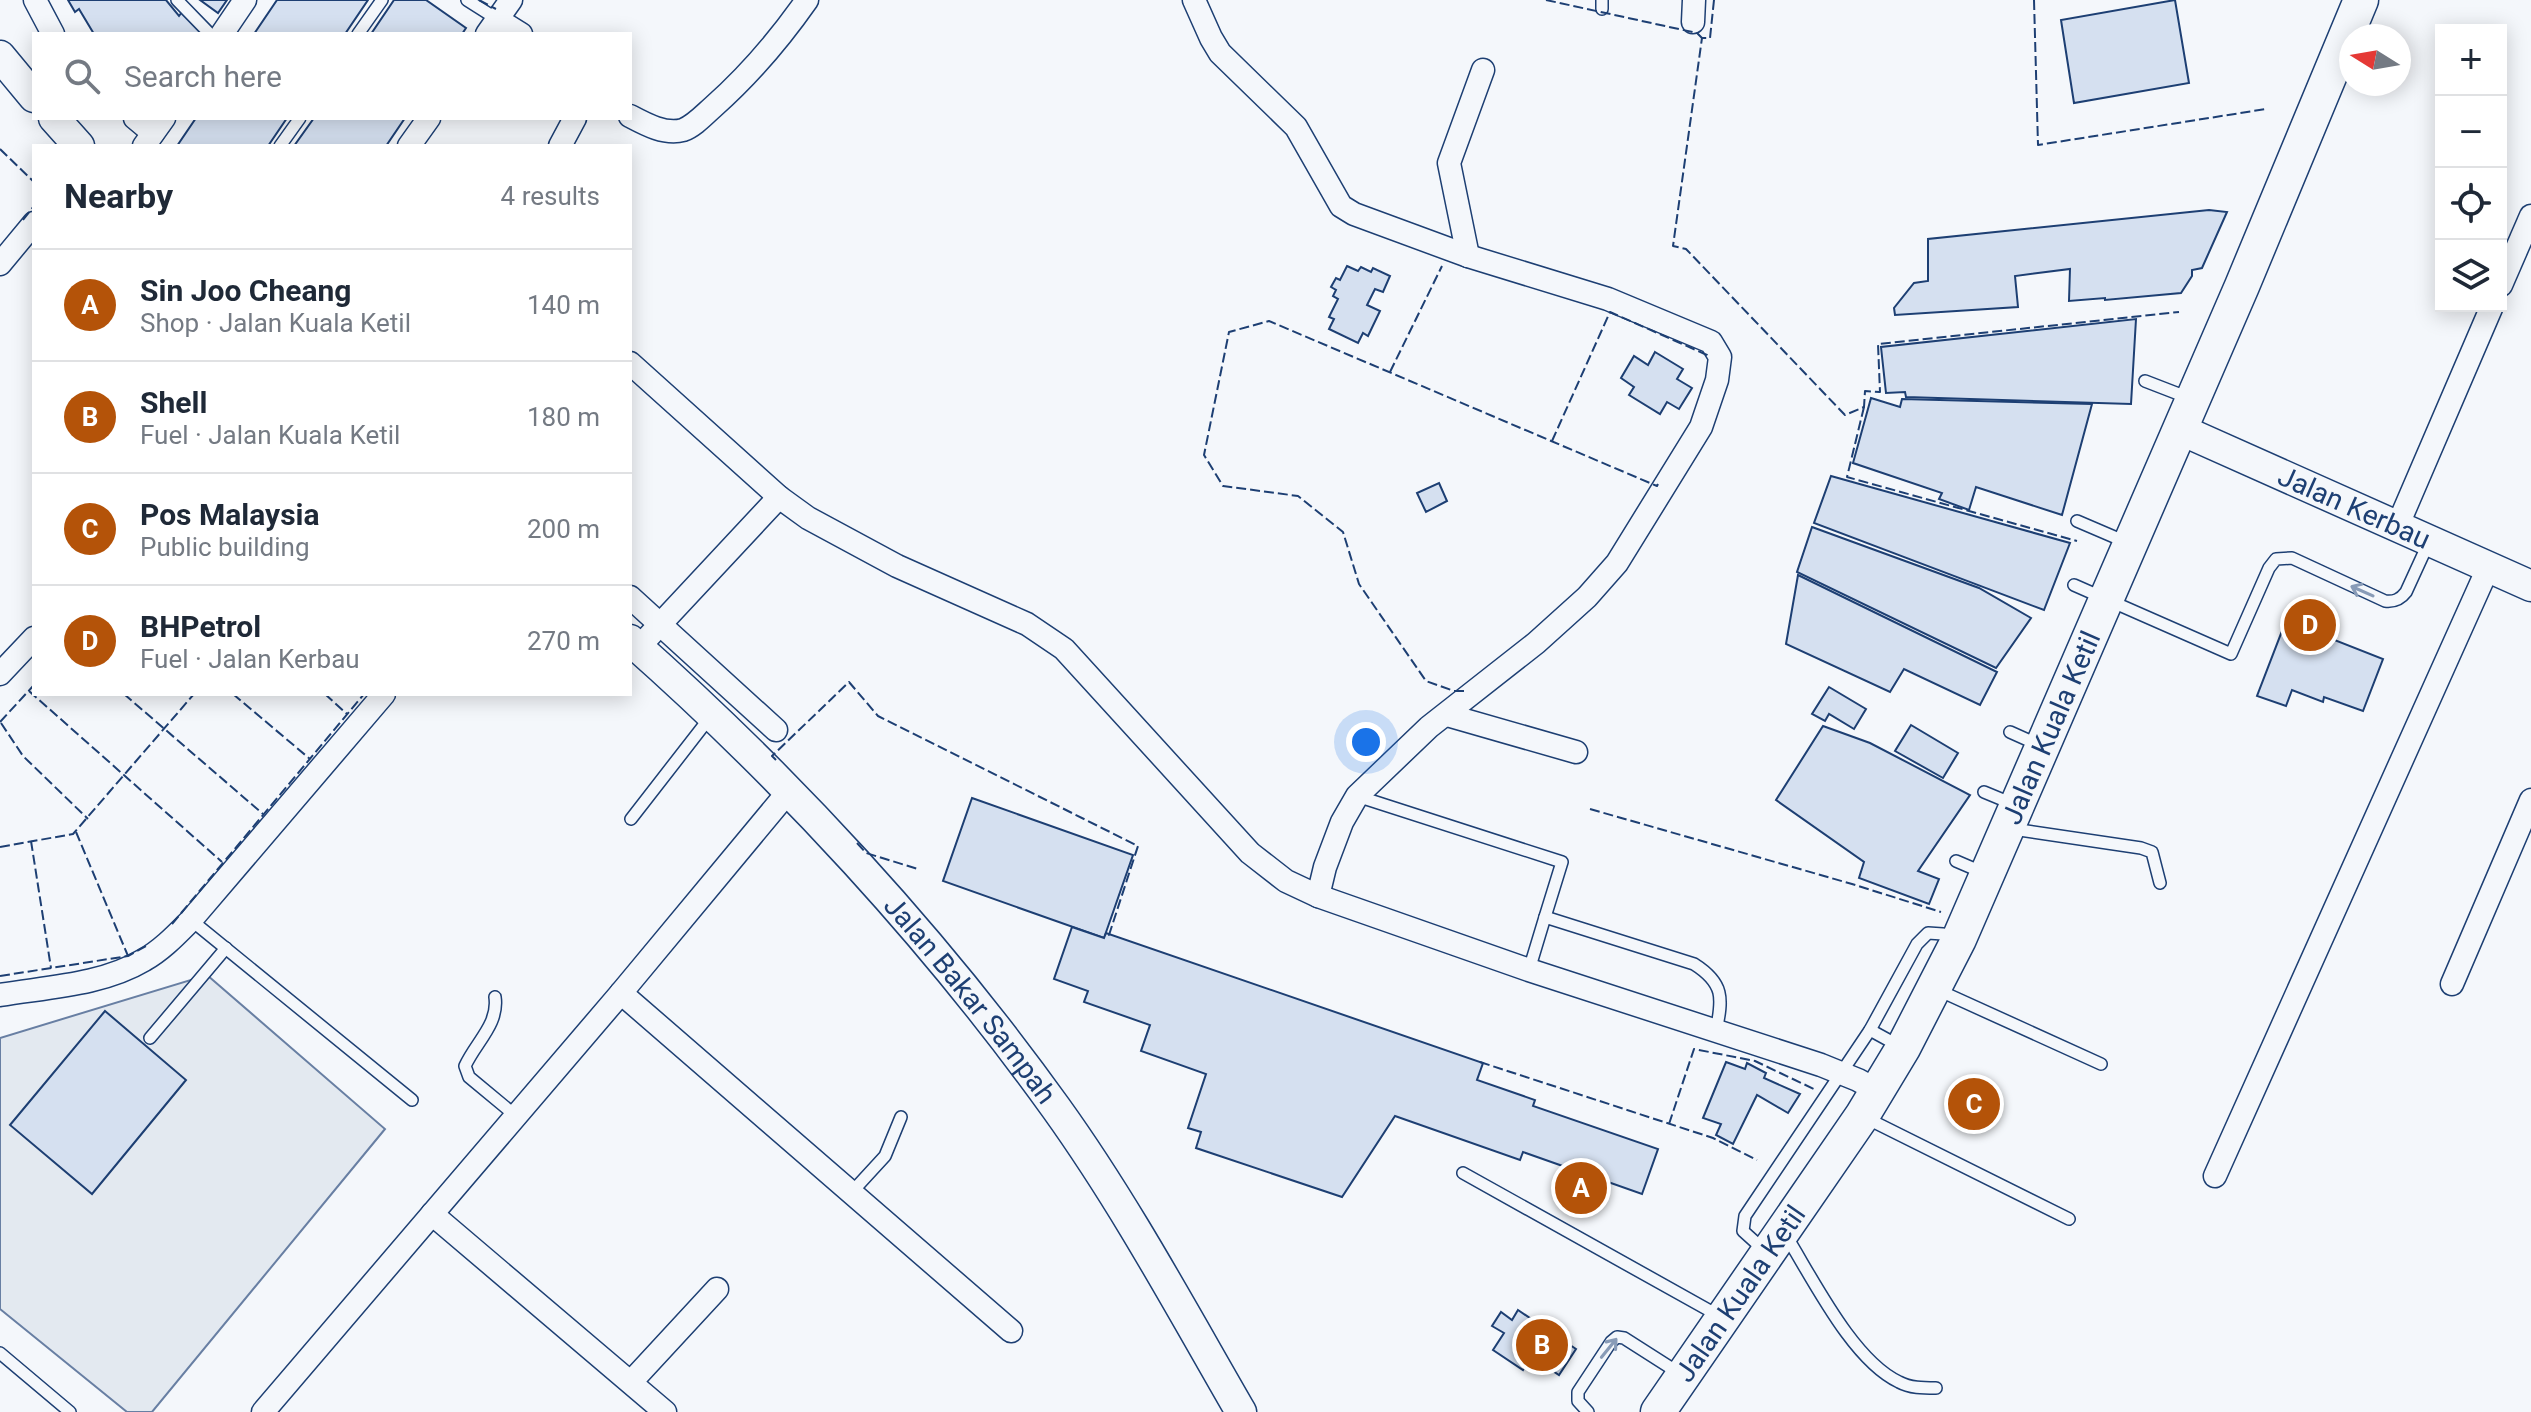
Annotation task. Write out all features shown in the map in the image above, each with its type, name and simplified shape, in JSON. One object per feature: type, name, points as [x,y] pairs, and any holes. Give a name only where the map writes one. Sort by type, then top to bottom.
[{"type":"main road","name":"Jalan Kuala Ketil","points":[[1658,1412],[1870,1104],[1903,1048],[1959,939],[2361,0]]},
{"type":"main road","points":[[0,56],[32,95]]},
{"type":"main road","points":[[56,120],[77,144]]},
{"type":"main road","name":"Jalan Kerbau","points":[[2186,414],[2397,527],[2531,586]]},
{"type":"main road","name":"Jalan Bakar Sampah","points":[[634,644],[788,792],[966,988],[1058,1109],[1133,1225],[1241,1412]]},
{"type":"street","points":[[35,0],[52,32]]},
{"type":"street","points":[[223,32],[245,0]]},
{"type":"street","points":[[511,0],[492,26],[514,32]]},
{"type":"street","points":[[632,117],[671,131],[684,130],[695,123],[750,74],[807,0]]},
{"type":"street","points":[[1194,0],[1220,53],[1296,127],[1341,206],[1354,214],[1468,256],[1608,299],[1711,342],[1720,357],[1717,380],[1701,427],[1617,563],[1587,597],[1536,643],[1429,727],[1357,796],[1342,822],[1318,896]]},
{"type":"street","points":[[1468,256],[1449,163],[1483,70]]},
{"type":"street","points":[[138,120],[154,132]]},
{"type":"street","points":[[410,144],[428,120]]},
{"type":"street","points":[[561,144],[574,120]]},
{"type":"street","points":[[2507,271],[2531,216]]},
{"type":"street","points":[[0,264],[32,225]]},
{"type":"street","points":[[2397,527],[2489,312]]},
{"type":"street","points":[[632,365],[779,497],[843,539],[1027,624],[1064,649],[1250,853],[1286,881],[1318,896],[1529,970],[1842,1073],[1870,1104]]},
{"type":"street","points":[[634,644],[660,624],[779,497]]},
{"type":"street","points":[[2215,1176],[2488,568]]},
{"type":"street","points":[[632,599],[776,730]]},
{"type":"street","points":[[0,674],[32,640]]},
{"type":"street","points":[[0,995],[105,978],[147,959],[191,920],[382,696]]},
{"type":"street","points":[[1447,715],[1576,752]]},
{"type":"street","points":[[263,1412],[621,993],[788,792]]},
{"type":"street","points":[[2452,984],[2531,800]]},
{"type":"street","points":[[621,993],[1011,1331]]},
{"type":"street","points":[[432,1214],[665,1412]]},
{"type":"street","points":[[631,1382],[717,1289]]},
{"type":"lane","points":[[177,0],[208,32]]},
{"type":"lane","points":[[359,32],[382,0]]},
{"type":"lane","points":[[467,0],[492,26]]},
{"type":"lane","points":[[281,144],[299,120]]},
{"type":"lane","points":[[2145,381],[2186,414]]},
{"type":"lane","points":[[2077,521],[2130,544]]},
{"type":"lane","points":[[2074,585],[2231,654],[2269,568],[2276,559],[2292,558],[2391,602],[2406,592],[2429,541]]},
{"type":"lane","points":[[631,819],[711,716]]},
{"type":"lane","points":[[2010,732],[2043,747]]},
{"type":"lane","points":[[1984,792],[2013,817],[2152,852],[2160,883]]},
{"type":"lane","points":[[1357,796],[1562,862],[1529,970]]},
{"type":"lane","points":[[1956,861],[1988,874]]},
{"type":"lane","points":[[1545,917],[1694,964],[1710,974],[1720,990],[1716,1031]]},
{"type":"lane","points":[[191,920],[412,1100]]},
{"type":"lane","points":[[1936,1388],[1898,1382],[1863,1354],[1775,1242],[1743,1231],[1745,1216],[1870,1030],[1917,944],[1928,933],[1959,939]]},
{"type":"lane","points":[[150,1038],[226,948]]},
{"type":"lane","points":[[1934,988],[2101,1064]]},
{"type":"lane","points":[[495,997],[497,1010],[492,1022],[465,1066],[469,1077],[516,1116]]},
{"type":"lane","points":[[1870,1030],[1903,1048]]},
{"type":"lane","points":[[1870,1104],[2069,1219]]},
{"type":"lane","points":[[851,1193],[885,1156],[901,1117]]},
{"type":"lane","points":[[1463,1173],[1722,1318]]},
{"type":"lane","points":[[1588,1412],[1578,1401],[1578,1392],[1617,1337],[1624,1338],[1682,1375]]},
{"type":"lane","points":[[0,1353],[70,1412]]},
{"type":"shaded area","points":[[207,975],[385,1129],[152,1412],[127,1412],[0,1309],[0,1038]]},
{"type":"building","points":[[68,0],[166,0],[179,16],[182,12],[203,32],[93,32],[79,9],[75,12]]},
{"type":"building","points":[[200,0],[227,0],[218,13]]},
{"type":"building","points":[[277,0],[368,0],[346,32],[255,32]]},
{"type":"building","points":[[394,0],[426,0],[466,28],[463,32],[372,32]]},
{"type":"building","points":[[2175,0],[2189,83],[2074,103],[2061,20]]},
{"type":"building","points":[[195,120],[286,120],[269,144],[178,144]]},
{"type":"building","points":[[313,120],[404,120],[387,144],[295,144]]},
{"type":"building","points":[[2209,210],[2227,212],[2202,268],[2192,270],[2192,276],[2181,293],[2069,301],[2070,269],[2015,276],[2018,307],[1895,315],[1894,308],[1914,283],[1928,281],[1928,239]]},
{"type":"building","points":[[1347,266],[1358,271],[1361,267],[1371,272],[1373,268],[1390,276],[1383,292],[1375,289],[1367,305],[1380,311],[1368,336],[1363,333],[1358,343],[1329,329],[1334,319],[1329,317],[1338,299],[1333,296],[1336,290],[1331,287],[1336,278],[1340,280]]},
{"type":"building","points":[[2136,319],[2131,404],[1906,397],[1905,392],[1886,393],[1881,347]]},
{"type":"building","points":[[1655,352],[1683,369],[1677,379],[1692,388],[1679,409],[1667,402],[1660,414],[1629,395],[1634,387],[1621,378],[1634,356],[1648,365]]},
{"type":"building","points":[[1871,398],[1900,407],[1902,399],[2092,404],[2062,515],[1976,487],[1969,510],[1939,499],[1942,493],[1853,463]]},
{"type":"building","points":[[1831,476],[2070,543],[2044,610],[1814,523]]},
{"type":"building","points":[[1439,483],[1447,501],[1426,512],[1417,493]]},
{"type":"building","points":[[1812,527],[1979,588],[2031,618],[1996,668],[1797,572]]},
{"type":"building","points":[[1798,575],[1997,672],[1980,705],[1904,669],[1890,692],[1786,644]]},
{"type":"building","points":[[2292,605],[2320,616],[2314,632],[2383,659],[2363,711],[2324,697],[2323,702],[2292,690],[2286,706],[2257,696]]},
{"type":"building","points":[[1829,687],[1866,709],[1854,729],[1829,714],[1825,721],[1812,714]]},
{"type":"building","points":[[1911,725],[1958,753],[1943,778],[1895,751]]},
{"type":"building","points":[[1823,726],[1870,743],[1970,795],[1918,871],[1939,879],[1929,904],[1859,878],[1864,862],[1776,800]]},
{"type":"building","points":[[972,798],[1133,855],[1104,938],[943,881]]},
{"type":"building","points":[[1072,927],[1104,938],[1106,933],[1483,1063],[1477,1080],[1535,1100],[1533,1106],[1658,1149],[1642,1194],[1523,1152],[1520,1160],[1395,1116],[1342,1197],[1196,1148],[1201,1132],[1188,1128],[1206,1074],[1141,1051],[1150,1025],[1084,1002],[1088,991],[1054,979]]},
{"type":"building","points":[[105,1011],[186,1080],[92,1194],[10,1125]]},
{"type":"building","points":[[1726,1062],[1745,1069],[1747,1063],[1766,1073],[1764,1078],[1800,1094],[1788,1113],[1757,1095],[1733,1144],[1716,1135],[1721,1124],[1703,1118]]},
{"type":"building","points":[[1518,1310],[1549,1331],[1523,1370],[1493,1350],[1504,1333],[1492,1326],[1501,1312],[1512,1320]]},
{"type":"building","points":[[1549,1331],[1576,1349],[1559,1375],[1532,1357]]},
{"type":"fence","points":[[479,0],[496,9]]},
{"type":"fence","points":[[1546,0],[1697,33],[1702,38]]},
{"type":"fence","points":[[1714,0],[1710,38],[1702,38],[1673,246],[1686,249],[1845,415],[1864,407],[1865,391],[1880,392],[1878,344],[2179,312]]},
{"type":"fence","points":[[2034,0],[2038,145],[2266,109]]},
{"type":"fence","points":[[0,149],[32,180]]},
{"type":"fence","points":[[23,220],[32,209]]},
{"type":"fence","points":[[1390,372],[1442,266]]},
{"type":"fence","points":[[1552,441],[1610,312],[1709,358]]},
{"type":"fence","points":[[1464,691],[1454,691],[1426,681],[1359,584],[1343,532],[1298,496],[1223,486],[1204,455],[1229,332],[1269,321],[1658,484]]},
{"type":"fence","points":[[1864,407],[1847,477],[2077,541]]},
{"type":"fence","points":[[776,760],[772,756],[849,682],[878,716],[1138,846],[1109,935],[1113,936]]},
{"type":"fence","points":[[0,722],[32,687]]},
{"type":"fence","points":[[29,691],[32,694]]},
{"type":"fence","points":[[35,696],[222,862]]},
{"type":"fence","points":[[126,696],[263,814]]},
{"type":"fence","points":[[0,847],[73,834],[192,696]]},
{"type":"fence","points":[[235,696],[310,759]]},
{"type":"fence","points":[[327,696],[347,714]]},
{"type":"fence","points":[[172,924],[362,696]]},
{"type":"fence","points":[[1,723],[23,756],[88,819]]},
{"type":"fence","points":[[1590,809],[1941,912]]},
{"type":"fence","points":[[76,832],[128,956]]},
{"type":"fence","points":[[31,841],[51,968]]},
{"type":"fence","points":[[857,843],[866,853],[918,869]]},
{"type":"fence","points":[[0,976],[128,956],[148,945]]},
{"type":"fence","points":[[1669,1124],[1694,1049],[1755,1061],[1816,1090]]},
{"type":"fence","points":[[1480,1062],[1713,1138],[1757,1160]]},
{"type":"place","name":"BHPetrol","points":[[2310,625]]},
{"type":"place","name":"Pos Malaysia","points":[[1974,1104]]},
{"type":"place","name":"Sin Joo Cheang","points":[[1581,1188]]},
{"type":"place","name":"Shell","points":[[1542,1345]]}]
